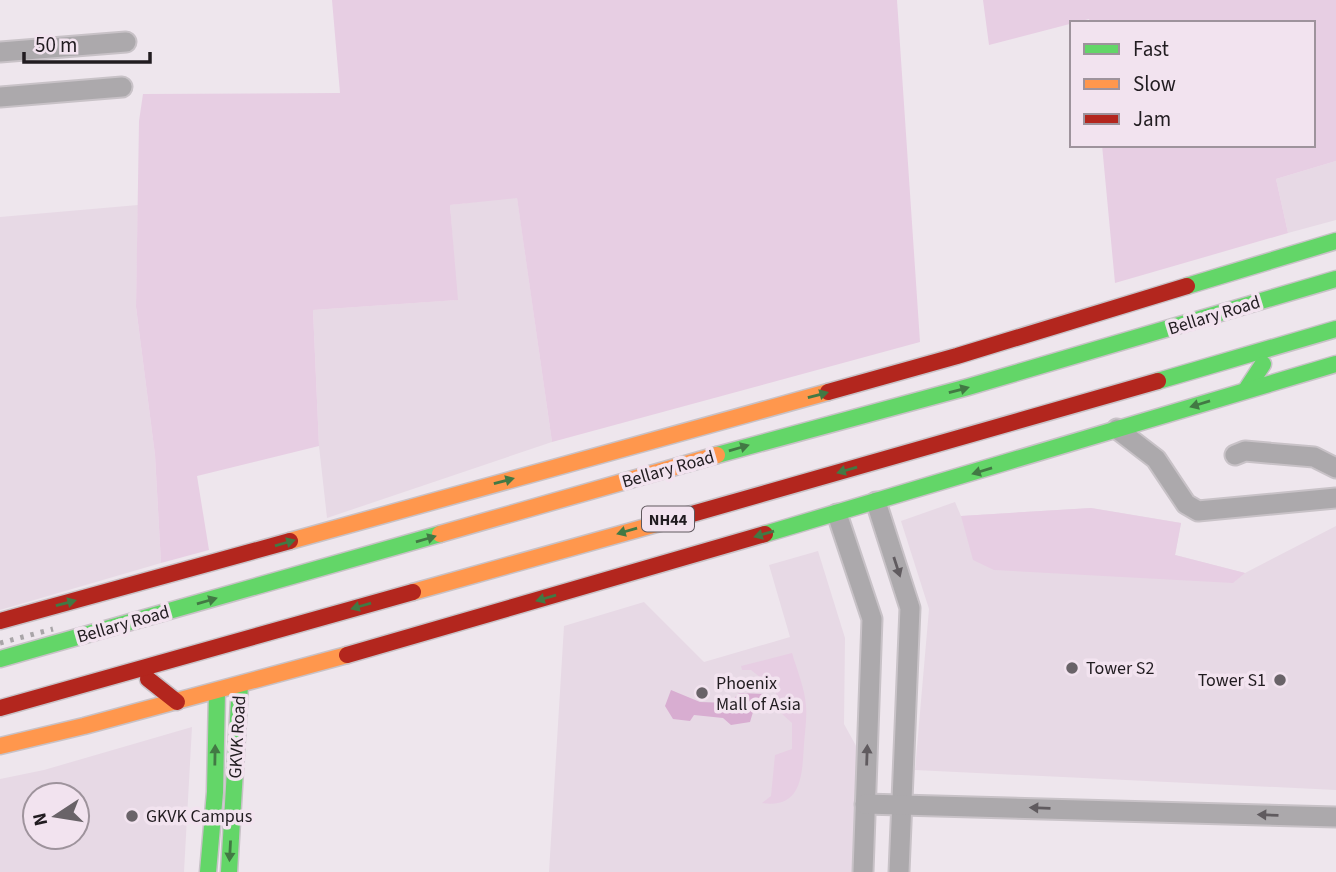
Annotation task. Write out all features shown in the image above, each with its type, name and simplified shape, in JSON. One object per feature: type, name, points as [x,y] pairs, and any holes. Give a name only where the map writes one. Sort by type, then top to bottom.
[{"type":"main road","points":[[0,621],[957,356],[1336,241]]},
{"type":"main road","name":"Bellary Road","points":[[0,659],[758,443],[968,387],[1336,279]]},
{"type":"main road","name":"NH44","points":[[0,708],[837,473],[1336,329]]},
{"type":"main road","points":[[0,720],[724,520],[1336,342]]},
{"type":"main road","points":[[1246,390],[1263,364]]},
{"type":"main road","points":[[0,746],[240,685],[837,514],[1336,364]]},
{"type":"main road","points":[[804,448],[1033,384]]},
{"type":"main road","points":[[148,679],[177,702]]},
{"type":"main road","name":"GKVK Road","points":[[229,872],[240,685]]},
{"type":"main road","name":"GKVK Road","points":[[208,872],[215,792],[217,691]]},
{"type":"street","points":[[0,52],[126,42]]},
{"type":"street","points":[[0,97],[122,87]]},
{"type":"street","points":[[1117,429],[1156,460],[1186,504],[1198,511],[1336,498]]},
{"type":"street","points":[[1236,455],[1245,451],[1314,457],[1336,468]]},
{"type":"street","points":[[876,502],[910,608],[899,872]]},
{"type":"street","points":[[837,514],[872,619],[863,872]]},
{"type":"street","points":[[865,804],[1336,817]]},
{"type":"shaded area","points":[[332,0],[897,0],[920,342],[552,442],[517,198],[450,205],[458,300],[313,310],[319,446],[197,476],[209,550],[161,563],[155,455],[136,307],[139,121],[143,94],[340,93]]},
{"type":"shaded area","points":[[983,0],[1336,0],[1336,161],[1276,179],[1288,233],[1115,283],[1102,147],[1315,147],[1315,21],[1089,19],[1070,21],[1070,24],[989,45]]},
{"type":"shaded area","points":[[1336,161],[1336,220],[1288,233],[1276,179]]},
{"type":"shaded area","points":[[517,197],[552,442],[327,518],[319,446],[313,310],[457,300],[450,205]]},
{"type":"shaded area","points":[[138,205],[136,307],[155,455],[161,563],[0,610],[0,217]]},
{"type":"shaded area","points":[[955,502],[961,516],[1091,508],[1181,523],[1175,555],[1245,573],[1336,526],[1336,790],[915,770],[929,609],[901,521]]},
{"type":"shaded area","points":[[1091,508],[1181,523],[1175,555],[1245,573],[1233,583],[994,570],[973,560],[961,516]]},
{"type":"shaded area","name":"Phoenix Mall of Asia","points":[[818,551],[845,638],[844,724],[860,753],[855,872],[549,872],[564,626],[644,602],[704,662],[790,637],[769,565]]},
{"type":"shaded area","points":[[792,653],[806,706],[801,777],[793,795],[786,800],[762,803],[771,796],[775,755],[792,749],[792,723],[781,713],[775,689],[751,670],[742,670],[741,666]]},
{"type":"shaded area","points":[[671,690],[700,702],[730,703],[739,693],[764,694],[768,702],[753,712],[750,722],[731,725],[723,718],[694,715],[690,721],[673,719],[665,706]]},
{"type":"shaded area","name":"GKVK Campus","points":[[192,727],[184,872],[0,872],[0,779],[44,770]]},
{"type":"railway","points":[[0,643],[53,629]]},
{"type":"traffic: fast","points":[[1187,286],[1336,241]]},
{"type":"traffic: fast","points":[[717,455],[968,387],[1336,279]]},
{"type":"traffic: fast","points":[[1158,381],[1336,329]]},
{"type":"traffic: fast","points":[[1246,390],[1263,364]]},
{"type":"traffic: fast","points":[[765,534],[1336,364]]},
{"type":"traffic: fast","points":[[0,659],[440,534]]},
{"type":"traffic: fast","points":[[229,872],[240,685]]},
{"type":"traffic: fast","points":[[208,872],[215,792],[217,691]]},
{"type":"traffic: slow","points":[[290,541],[828,392]]},
{"type":"traffic: slow","points":[[440,534],[717,455]]},
{"type":"traffic: slow","points":[[413,592],[685,516]]},
{"type":"traffic: slow","points":[[0,746],[347,655]]},
{"type":"traffic: jam","points":[[828,392],[1187,286]]},
{"type":"traffic: jam","points":[[685,516],[1158,381]]},
{"type":"traffic: jam","points":[[347,655],[765,534]]},
{"type":"traffic: jam","points":[[0,621],[290,541]]},
{"type":"traffic: jam","points":[[0,708],[413,592]]},
{"type":"traffic: jam","points":[[148,679],[177,702]]},
{"type":"place","name":"Tower S2","points":[[1072,668]]},
{"type":"place","name":"Tower S1","points":[[1280,680]]},
{"type":"place","name":"Phoenix Mall of Asia","points":[[702,693]]},
{"type":"place","name":"GKVK Campus","points":[[132,816]]}]
